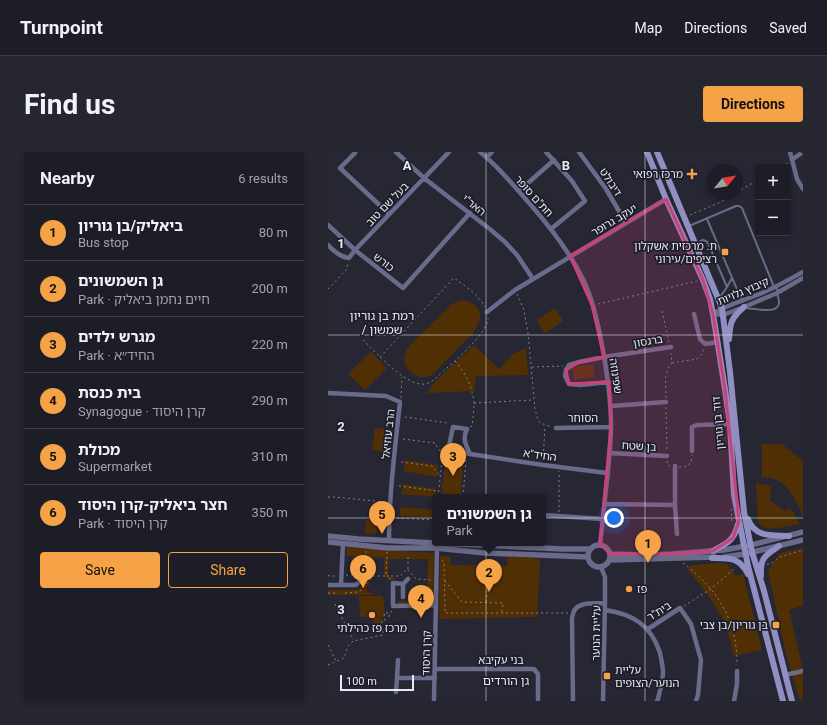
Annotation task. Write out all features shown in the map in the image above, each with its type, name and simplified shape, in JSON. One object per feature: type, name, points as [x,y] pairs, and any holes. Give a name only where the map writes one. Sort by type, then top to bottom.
[{"type":"main road","name":"דוד בן גוריון","points":[[647,152],[710,299],[730,424],[734,495],[738,521],[753,587],[783,701]]},
{"type":"main road","name":"דוד בן גוריון","points":[[658,153],[719,299],[722,311],[728,351],[744,512],[752,552],[764,591],[792,700]]},
{"type":"main road","points":[[728,351],[732,321],[744,308]]},
{"type":"main road","points":[[743,502],[750,524],[758,532],[762,534],[789,536]]},
{"type":"main road","points":[[713,554],[733,538],[738,521]]},
{"type":"main road","points":[[764,591],[761,575],[762,563],[765,556],[779,546]]},
{"type":"main road","points":[[713,554],[739,562],[745,569],[753,587]]},
{"type":"street","name":"האר\"י","points":[[396,152],[424,178],[505,242],[517,255],[534,279]]},
{"type":"street","name":"בעל שם טוב","points":[[349,258],[449,152]]},
{"type":"street","name":"חת\"ם סופר","points":[[480,152],[518,191],[551,229],[570,256]]},
{"type":"street","points":[[487,158],[492,152]]},
{"type":"street","points":[[546,152],[572,182],[585,201],[551,229]]},
{"type":"street","name":"דיבולט","points":[[579,152],[606,189],[626,223]]},
{"type":"street","points":[[790,152],[793,158],[794,171],[803,189]]},
{"type":"street","points":[[793,158],[803,152]]},
{"type":"street","points":[[355,153],[340,168],[390,214]]},
{"type":"street","points":[[518,191],[554,160]]},
{"type":"street","name":"יעקב גרופר","points":[[487,312],[515,290],[666,199]]},
{"type":"street","name":"כורש","points":[[355,250],[403,288],[470,213]]},
{"type":"street","points":[[328,225],[355,250]]},
{"type":"street","points":[[328,245],[336,253],[343,257],[349,258]]},
{"type":"street","name":"שפינוזה","points":[[570,256],[584,281],[592,305],[600,332],[609,382],[611,427],[605,504],[600,544]]},
{"type":"street","name":"קיבוץ גלויות","points":[[713,314],[772,288],[803,272]]},
{"type":"street","name":"קיבוץ גלויות","points":[[722,311],[744,308],[779,292],[803,278]]},
{"type":"street","points":[[694,314],[700,339],[705,344],[718,342]]},
{"type":"street","name":"ברגסון","points":[[569,366],[579,362],[604,357],[671,347]]},
{"type":"street","points":[[569,366],[566,370],[565,376],[569,384],[580,385],[609,382]]},
{"type":"street","name":"הרב עוזיאל","points":[[328,393],[386,396],[400,402],[394,456],[389,541]]},
{"type":"street","points":[[610,406],[666,402]]},
{"type":"street","points":[[692,451],[692,427],[697,425],[730,424]]},
{"type":"street","name":"החיד\"א","points":[[467,429],[453,427],[449,446],[454,451],[468,455],[607,473]]},
{"type":"street","name":"הסוחר","points":[[556,428],[611,427]]},
{"type":"street","points":[[467,429],[464,440],[468,455]]},
{"type":"street","name":"בן שטח","points":[[609,453],[667,456]]},
{"type":"street","points":[[675,466],[675,505],[678,534]]},
{"type":"street","points":[[605,504],[675,505]]},
{"type":"street","points":[[546,516],[603,519]]},
{"type":"street","points":[[610,560],[678,559],[713,554],[803,532]]},
{"type":"street","points":[[328,536],[432,545]]},
{"type":"street","points":[[611,554],[745,554],[803,540]]},
{"type":"street","points":[[328,542],[388,548],[432,545]]},
{"type":"street","points":[[341,585],[342,543]]},
{"type":"street","points":[[461,546],[563,550],[590,549],[593,546],[600,544],[607,547],[611,554],[608,564],[601,567],[594,566],[588,557],[590,549]]},
{"type":"street","name":"קרן היסוד","points":[[434,701],[436,546]]},
{"type":"street","points":[[443,546],[486,552],[588,557]]},
{"type":"street","name":"עליית הנוער","points":[[601,567],[605,577],[603,701]]},
{"type":"street","points":[[328,585],[356,585],[366,574]]},
{"type":"street","points":[[403,597],[403,584],[408,579]]},
{"type":"street","points":[[403,584],[393,584],[393,606],[436,605]]},
{"type":"street","points":[[573,701],[572,618],[574,611],[583,604],[605,604]]},
{"type":"street","points":[[680,608],[691,624],[701,660],[698,695],[696,701]]},
{"type":"street","name":"בית\"ר","points":[[648,629],[680,608]]},
{"type":"street","points":[[605,610],[624,614],[642,624],[653,636],[658,647],[663,670],[659,700]]},
{"type":"street","points":[[396,692],[398,660]]},
{"type":"street","name":"בני עקיבא","points":[[435,669],[534,669],[538,674],[538,701]]},
{"type":"street","points":[[734,701],[737,684],[737,671]]},
{"type":"street","points":[[785,676],[803,671]]},
{"type":"street","points":[[397,678],[435,678]]},
{"type":"lane","points":[[688,227],[736,206],[742,208],[772,288],[779,292]]},
{"type":"lane","points":[[707,219],[741,298],[745,300]]},
{"type":"lane","points":[[695,244],[703,240],[706,241],[727,287]]},
{"type":"lane","points":[[719,299],[732,278]]},
{"type":"lane","points":[[772,288],[779,292]]},
{"type":"lane","points":[[744,308],[765,310],[774,309],[779,304],[779,292]]},
{"type":"path","points":[[786,164],[793,158]]},
{"type":"path","points":[[743,189],[755,182]]},
{"type":"path","points":[[684,217],[724,200]]},
{"type":"path","points":[[328,290],[348,270],[349,258]]},
{"type":"path","points":[[363,340],[380,357],[402,377],[412,382],[424,384],[432,381],[479,337],[488,320],[484,304],[471,291],[454,278],[380,357]]},
{"type":"path","points":[[592,305],[702,280]]},
{"type":"path","points":[[515,290],[524,310],[532,367],[534,400],[538,421],[556,428]]},
{"type":"path","points":[[672,363],[697,359],[702,354],[705,344]]},
{"type":"path","points":[[455,360],[469,382],[474,403],[472,426],[467,429]]},
{"type":"path","points":[[532,367],[569,366]]},
{"type":"path","points":[[400,402],[402,377]]},
{"type":"path","points":[[474,403],[534,400]]},
{"type":"path","points":[[405,417],[448,423]]},
{"type":"path","points":[[543,465],[545,425]]},
{"type":"path","points":[[403,439],[434,443],[439,450],[451,452]]},
{"type":"path","points":[[438,494],[443,451]]},
{"type":"path","points":[[464,494],[468,455]]},
{"type":"path","points":[[401,462],[432,466],[440,477]]},
{"type":"path","points":[[559,467],[559,517]]},
{"type":"path","points":[[399,486],[439,491]]},
{"type":"path","points":[[328,497],[387,502]]},
{"type":"path","points":[[397,518],[432,520]]},
{"type":"path","points":[[366,546],[365,564],[374,576],[400,576],[408,569]]},
{"type":"path","points":[[386,576],[388,548]]},
{"type":"path","points":[[762,563],[772,564],[780,557],[803,550]]},
{"type":"path","points":[[409,551],[408,569],[416,580],[436,580]]},
{"type":"path","points":[[440,556],[444,562],[445,613],[569,613]]},
{"type":"path","points":[[678,559],[697,574],[711,588],[728,617],[736,648],[737,671]]},
{"type":"path","points":[[344,575],[352,575],[365,564]]},
{"type":"path","points":[[680,608],[711,588],[737,566]]},
{"type":"path","points":[[478,567],[479,575],[481,577],[491,576],[493,573],[493,567]]},
{"type":"path","points":[[328,575],[339,576]]},
{"type":"path","points":[[390,576],[390,583]]},
{"type":"path","points":[[486,602],[488,577]]},
{"type":"path","points":[[445,581],[462,602],[503,603],[502,613]]},
{"type":"path","points":[[328,593],[335,593]]},
{"type":"path","points":[[335,604],[353,641]]},
{"type":"path","points":[[389,617],[390,613],[395,608]]},
{"type":"path","points":[[328,665],[344,658],[348,646],[353,641],[383,635],[382,620],[385,620],[384,613],[390,613]]},
{"type":"path","points":[[328,645],[337,661]]},
{"type":"highlighted area","points":[[666,199],[703,280],[713,314],[725,389],[739,521],[733,538],[713,551],[672,554],[611,554],[600,544],[611,427],[609,382],[569,384],[566,370],[579,362],[604,357],[592,305],[570,256]]},
{"type":"shaded area","points":[[462,300],[474,305],[480,312],[479,322],[473,333],[433,374],[427,377],[422,377],[412,373],[406,366],[404,360],[405,354],[410,345],[452,304]]},
{"type":"shaded area","points":[[555,308],[563,321],[545,333],[536,320]]},
{"type":"shaded area","points":[[474,345],[499,369],[513,354],[526,348],[528,375],[476,376],[474,391],[427,393],[435,382]]},
{"type":"shaded area","points":[[371,352],[387,368],[365,390],[348,374]]},
{"type":"shaded area","points":[[593,364],[595,377],[574,380],[572,367]]},
{"type":"shaded area","points":[[375,428],[389,429],[386,452],[372,450]]},
{"type":"shaded area","points":[[762,444],[782,444],[803,461],[803,518],[793,496],[783,484],[770,478],[762,478]]},
{"type":"shaded area","points":[[446,454],[463,457],[461,494],[441,494]]},
{"type":"shaded area","points":[[404,460],[438,465],[437,477],[404,471]]},
{"type":"shaded area","points":[[756,483],[771,486],[770,501],[785,511],[790,508],[800,524],[772,529],[763,527],[758,522]]},
{"type":"shaded area","points":[[403,484],[436,489],[435,494],[432,494],[432,497],[401,494]]},
{"type":"shaded area","points":[[401,507],[432,510],[432,517],[399,516]]},
{"type":"shaded area","points":[[366,520],[378,520],[376,534],[365,533]]},
{"type":"shaded area","points":[[347,547],[434,553],[433,603],[398,604],[398,601],[427,600],[428,559],[389,559],[388,577],[395,577],[394,580],[387,580],[387,577],[384,577],[384,558],[347,556]]},
{"type":"shaded area","points":[[803,548],[803,605],[789,610],[803,670],[803,701],[800,701],[787,658],[768,571],[780,553]]},
{"type":"shaded area","points":[[440,556],[450,556],[450,565],[507,566],[508,557],[511,556],[540,559],[537,617],[439,619]]},
{"type":"shaded area","points":[[719,563],[727,564],[736,576],[743,574],[762,650],[734,656],[725,622],[708,595],[687,569],[692,565]]},
{"type":"shaded area","points":[[367,580],[371,584],[367,586],[367,592],[373,593],[372,595],[328,595],[328,590],[358,590]]},
{"type":"shaded area","name":"מרכז פז כהילתי","points":[[359,596],[383,596],[385,617],[381,617],[382,631],[376,631],[376,629],[373,628],[374,617],[360,617]]},
{"type":"place","name":"מרכז רפואי","points":[[692,174]]},
{"type":"place","name":"ת. מרכזית אשקלון רציפים/עירוני","points":[[725,252]]},
{"type":"place","name":"מגרש ילדים","points":[[453,476]]},
{"type":"place","name":"מכולת","points":[[382,534]]},
{"type":"place","name":"ביאליק/בן גוריון","points":[[648,563]]},
{"type":"place","name":"חצר ביאליק-קרן היסוד","points":[[363,588]]},
{"type":"place","name":"פז","points":[[629,589]]},
{"type":"place","name":"גן השמשונים","points":[[489,592]]},
{"type":"place","name":"מרכז פז כהילתי","points":[[372,615]]},
{"type":"place","name":"בית כנסת","points":[[421,618]]},
{"type":"place","name":"בן גוריון/בן צבי","points":[[776,625]]},
{"type":"place","name":"עליית הנוער/הצופים","points":[[607,676]]},
{"type":"district","name":"רמת בן גוריון / שמשון","points":[[382,323]]},
{"type":"district","name":"גן הורדים","points":[[506,681]]}]
